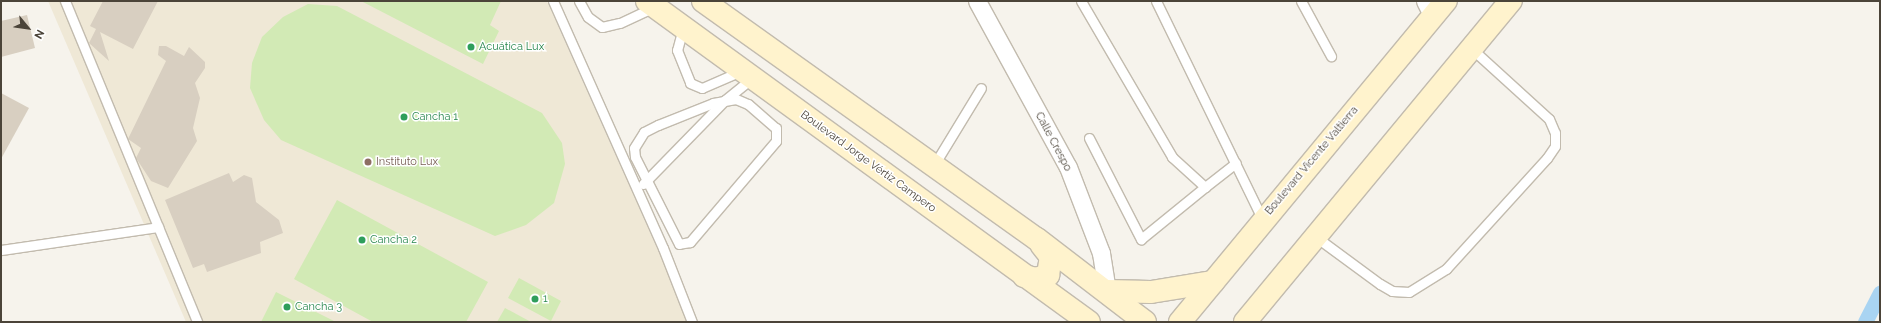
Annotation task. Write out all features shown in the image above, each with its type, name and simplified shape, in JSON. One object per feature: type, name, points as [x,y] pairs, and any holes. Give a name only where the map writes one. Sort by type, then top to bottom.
[{"type":"main road","points":[[703,1],[1037,239],[1107,291],[1144,322]]},
{"type":"main road","points":[[1246,322],[1511,1]]},
{"type":"main road","name":"Boulevard Jorge Vértiz Campero","points":[[651,4],[1089,322]]},
{"type":"main road","name":"Boulevard Vicente Valtierra","points":[[1180,322],[1435,6]]},
{"type":"main road","points":[[1024,276],[1043,278],[1052,266],[1052,257],[1037,239]]},
{"type":"main road","points":[[1107,291],[1151,292],[1213,282]]},
{"type":"street","name":"Calle Crespo","points":[[977,1],[1068,167],[1101,253],[1107,291]]},
{"type":"lane","points":[[65,1],[197,322]]},
{"type":"lane","points":[[553,1],[663,248],[692,322]]},
{"type":"lane","points":[[579,1],[591,20],[602,27],[620,23],[651,4]]},
{"type":"lane","points":[[1081,1],[1162,143],[1172,157],[1205,188]]},
{"type":"lane","points":[[1156,1],[1263,220]]},
{"type":"lane","points":[[1301,1],[1331,56]]},
{"type":"lane","points":[[683,28],[678,50],[690,83],[702,88],[747,75]]},
{"type":"lane","points":[[1316,237],[1380,284],[1392,291],[1409,292],[1446,269],[1547,158],[1555,146],[1555,133],[1549,119],[1471,48]]},
{"type":"lane","points":[[636,190],[725,100],[747,75]]},
{"type":"lane","points":[[934,165],[981,88]]},
{"type":"lane","points":[[736,99],[760,112],[776,128],[776,141],[690,242],[679,244],[675,240],[646,180],[634,148],[644,132],[725,100],[736,99]]},
{"type":"lane","points":[[1089,138],[1141,239],[1236,164]]},
{"type":"lane","points":[[1,250],[158,227]]},
{"type":"lane","points":[[663,248],[675,240]]},
{"type":"shaded area","name":"Instituto Lux","points":[[48,1],[547,1],[690,322],[186,322]]},
{"type":"green space","name":"Acuática Lux","points":[[361,1],[501,1],[490,25],[499,31],[483,64]]},
{"type":"green space","name":"Cancha 1","points":[[308,4],[337,6],[542,113],[562,143],[565,164],[554,203],[526,225],[495,236],[281,140],[264,120],[250,88],[252,63],[262,37],[283,17]]},
{"type":"green space","name":"Cancha 2","points":[[337,200],[488,282],[466,322],[373,322],[294,279]]},
{"type":"green space","name":"1","points":[[519,278],[561,301],[551,321],[508,298]]},
{"type":"green space","name":"Cancha 3","points":[[276,292],[336,322],[261,322]]},
{"type":"green space","points":[[505,308],[531,322],[497,322]]},
{"type":"building","points":[[103,1],[158,1],[133,49],[100,32],[109,61],[89,43],[96,29],[90,26]]},
{"type":"building","points":[[27,15],[35,48],[1,57],[1,21]]},
{"type":"building","points":[[159,46],[166,46],[184,56],[189,47],[205,62],[205,68],[195,83],[200,98],[193,128],[197,141],[168,188],[151,181],[136,158],[141,148],[128,139],[166,61],[158,55]]},
{"type":"building","points":[[1,93],[29,108],[1,159]]},
{"type":"building","points":[[229,173],[233,182],[244,175],[252,178],[256,202],[279,220],[283,233],[260,242],[261,253],[207,272],[204,264],[193,268],[165,200]]},
{"type":"waterway","points":[[1865,322],[1880,293]]},
{"type":"place","name":"Acuática Lux","points":[[471,47]]},
{"type":"place","name":"Cancha 1","points":[[404,117]]},
{"type":"place","name":"Instituto Lux","points":[[368,162]]},
{"type":"place","name":"Cancha 2","points":[[362,240]]},
{"type":"place","name":"1","points":[[535,299]]},
{"type":"place","name":"Cancha 3","points":[[287,307]]}]
